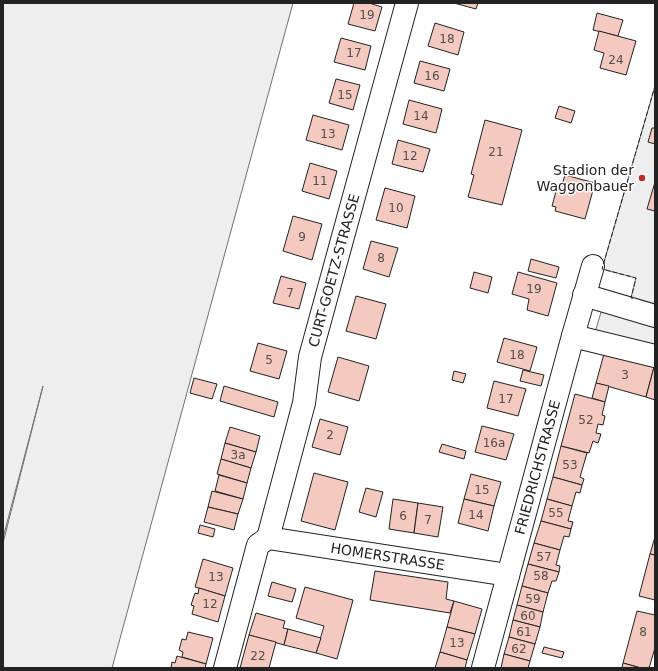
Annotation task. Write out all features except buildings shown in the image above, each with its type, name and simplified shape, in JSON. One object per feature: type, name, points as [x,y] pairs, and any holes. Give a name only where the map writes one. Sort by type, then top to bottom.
[{"type":"street","name":"CURT-GOETZ-STRASSE","points":[[268,538],[304,403],[310,357],[407,3]]},
{"type":"street","name":"FRIEDRICHSTRASSE","points":[[483,668],[572,336],[593,266]]},
{"type":"street","points":[[584,295],[655,316]]},
{"type":"street","points":[[572,336],[655,356]]},
{"type":"street","name":"HOMERSTRASSE","points":[[268,538],[508,575]]},
{"type":"street","points":[[225,668],[258,545],[268,538]]},
{"type":"shaded area","points":[[3,3],[293,3],[112,668],[3,668],[3,543],[43,386],[3,538]]},
{"type":"shaded area","name":"Stadion der Waggonbauer","points":[[655,86],[655,305],[631,298],[636,278],[602,269]]},
{"type":"shaded area","points":[[604,302],[655,317],[655,352],[594,336]]},
{"type":"fence","points":[[633,298],[631,298],[636,278],[602,269],[655,86]]},
{"type":"place","name":"Stadion der Waggonbauer","points":[[642,178]]}]
